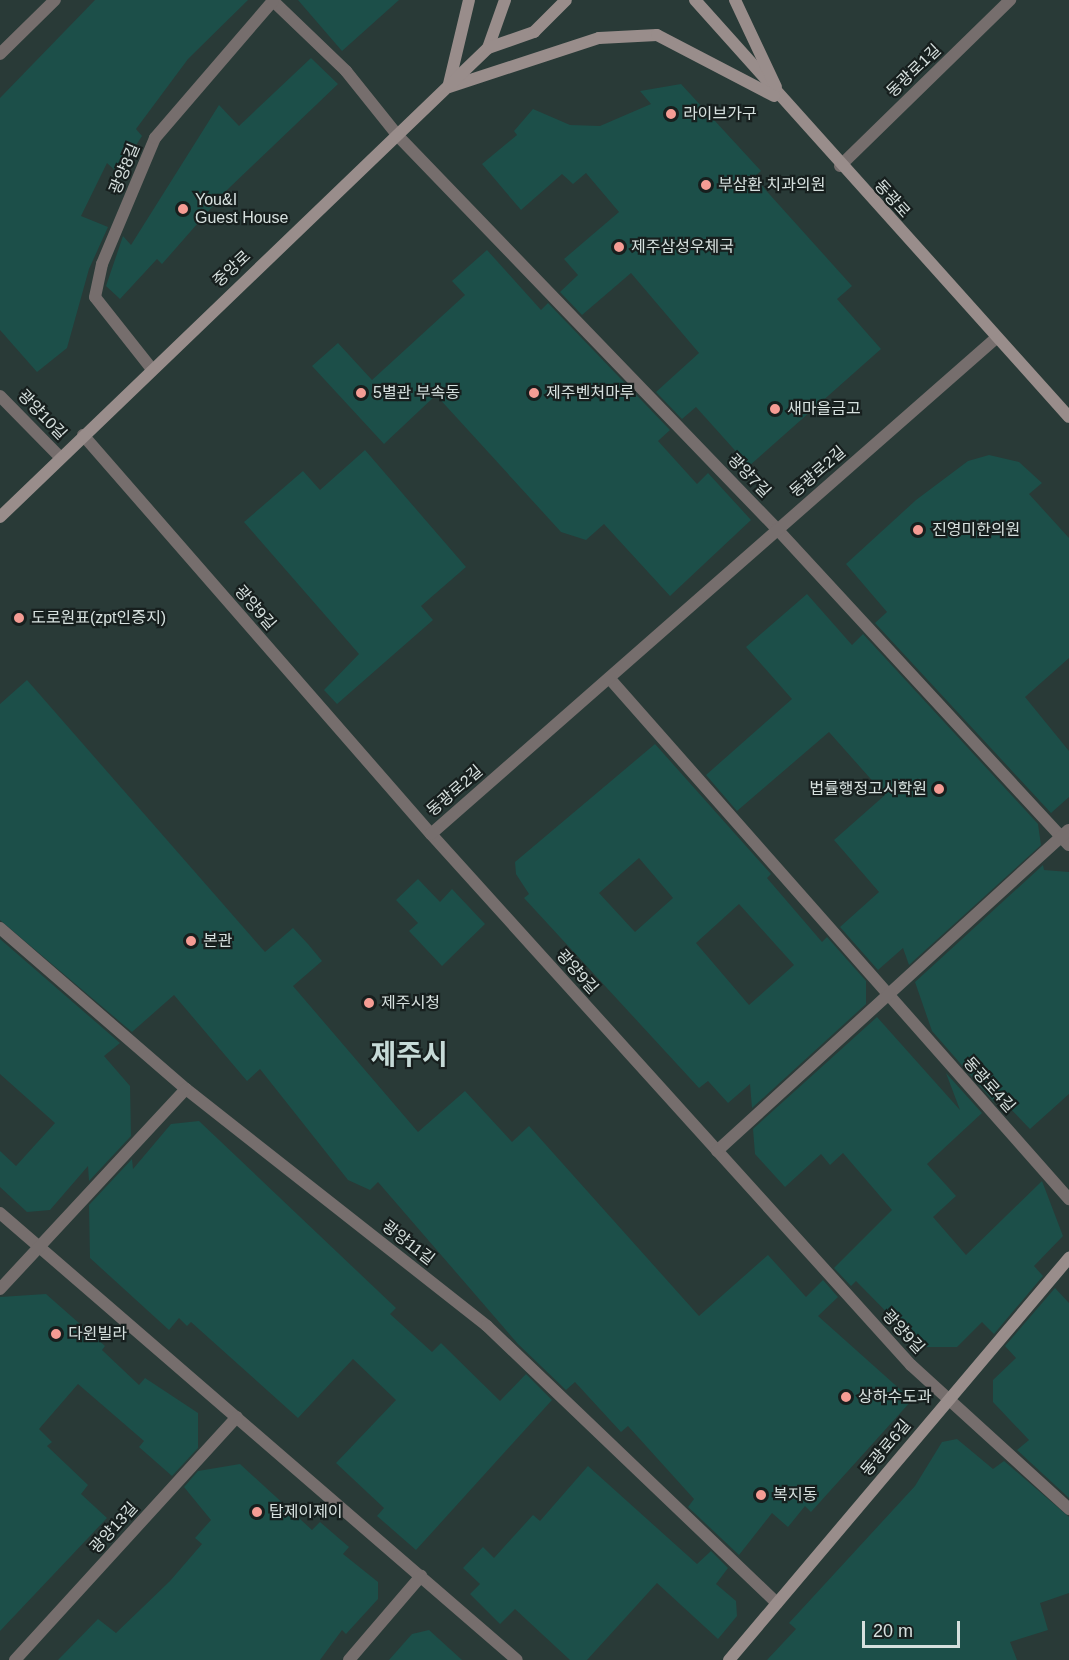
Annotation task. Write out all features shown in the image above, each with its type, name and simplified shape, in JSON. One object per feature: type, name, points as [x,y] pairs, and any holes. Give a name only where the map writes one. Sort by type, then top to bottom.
[{"type":"main road","points":[[447,87],[468,0]]},
{"type":"main road","name":"중앙로","points":[[488,48],[505,0]]},
{"type":"main road","name":"중앙로","points":[[0,517],[151,368],[398,136],[488,48],[534,32],[566,0]]},
{"type":"main road","name":"동광로","points":[[695,0],[840,166],[1069,417]]},
{"type":"main road","points":[[735,0],[783,101]]},
{"type":"main road","points":[[447,87],[599,38],[657,35],[783,101]]},
{"type":"main road","name":"동광로6길","points":[[729,1660],[1069,1258]]},
{"type":"street","points":[[0,54],[54,0]]},
{"type":"street","name":"광양8길","points":[[151,368],[94,297],[102,264],[155,138],[273,0],[346,71],[398,136]]},
{"type":"street","name":"동광로1길","points":[[840,166],[1010,0]]},
{"type":"street","name":"광양7길","points":[[398,136],[777,529],[1066,837]]},
{"type":"street","name":"동광로2길","points":[[430,834],[610,679],[777,529],[996,339]]},
{"type":"street","name":"광양10길","points":[[0,396],[60,458]]},
{"type":"street","name":"광양9길","points":[[83,435],[430,834],[910,1365],[952,1398],[1069,1509]]},
{"type":"street","points":[[610,679],[884,993]]},
{"type":"street","points":[[717,1151],[884,993],[1066,837]]},
{"type":"street","name":"광양11길","points":[[0,928],[186,1089],[487,1326],[777,1603]]},
{"type":"street","name":"동광로4길","points":[[884,993],[1069,1199]]},
{"type":"street","points":[[0,1288],[186,1089]]},
{"type":"street","points":[[0,1213],[517,1660]]},
{"type":"street","name":"광양13길","points":[[15,1660],[237,1417]]},
{"type":"street","points":[[350,1660],[421,1576]]},
{"type":"building","points":[[95,0],[248,0],[188,59],[136,129],[142,136],[118,173],[107,163],[81,216],[108,227],[89,269],[67,348],[37,372],[0,330],[0,98]]},
{"type":"building","points":[[298,0],[399,0],[342,51]]},
{"type":"building","points":[[311,58],[338,84],[227,190],[162,264],[157,259],[120,299],[106,286],[123,236],[131,245],[219,105],[239,126]]},
{"type":"building","points":[[681,84],[761,171],[754,177],[852,286],[837,299],[881,349],[749,466],[696,407],[682,419],[656,392],[699,353],[631,273],[582,315],[560,292],[578,275],[564,259],[619,212],[586,173],[573,184],[562,174],[521,210],[482,164],[517,135],[514,131],[533,109],[570,125],[600,126],[651,104],[640,91]]},
{"type":"building","name":"제주벤처마루","points":[[487,250],[541,310],[548,303],[670,430],[658,441],[697,484],[708,473],[751,520],[670,596],[604,524],[586,540],[561,532],[436,395],[384,444],[312,366],[338,343],[372,380],[465,295],[452,281]]},
{"type":"building","points":[[365,450],[466,567],[421,606],[433,620],[337,704],[324,690],[359,654],[244,522],[303,471],[320,490]]},
{"type":"building","points":[[989,455],[1019,462],[1042,483],[1029,494],[1069,538],[1069,658],[1025,697],[1069,751],[1069,797],[1051,813],[875,623],[887,612],[846,564],[916,500],[968,461]]},
{"type":"building","points":[[807,594],[852,645],[863,634],[1038,824],[1041,845],[909,965],[903,948],[878,970],[840,927],[879,892],[834,840],[885,795],[829,732],[737,811],[706,775],[792,699],[746,647]]},
{"type":"building","points":[[27,680],[265,952],[293,928],[308,944],[322,961],[293,986],[418,1132],[465,1091],[512,1142],[529,1126],[699,1316],[768,1255],[806,1297],[823,1280],[838,1297],[818,1316],[912,1400],[811,1512],[805,1506],[788,1527],[772,1513],[739,1555],[688,1507],[694,1499],[628,1426],[621,1432],[575,1382],[566,1390],[518,1344],[378,1182],[370,1190],[348,1180],[260,1069],[247,1081],[174,995],[132,1032],[0,920],[0,704]]},
{"type":"building","points":[[655,744],[771,874],[767,878],[822,942],[827,937],[866,981],[866,1004],[752,1108],[750,1084],[728,1103],[708,1081],[699,1088],[524,898],[529,894],[516,874],[515,862]],"holes":[[[639,858],[673,898],[635,932],[599,893]],[[739,904],[794,965],[749,1005],[696,943]]]},
{"type":"building","points":[[1043,865],[1044,870],[1069,872],[1069,1094],[1030,1129],[999,1097],[994,1102],[932,1031],[915,982]]},
{"type":"building","points":[[418,879],[440,902],[452,889],[485,924],[442,966],[409,931],[418,923],[396,900]]},
{"type":"building","points":[[0,939],[120,1043],[104,1056],[130,1086],[131,1136],[89,1181],[88,1166],[50,1210],[27,1212],[0,1187],[0,1151],[16,1166],[55,1123],[0,1074]]},
{"type":"building","points":[[877,1017],[960,1110],[946,1073],[982,1113],[927,1164],[956,1196],[933,1217],[966,1255],[1042,1181],[1063,1236],[1034,1266],[1043,1276],[994,1334],[982,1322],[957,1347],[921,1347],[856,1281],[851,1286],[834,1268],[892,1210],[843,1153],[830,1165],[821,1154],[785,1187],[755,1154],[753,1129]]},
{"type":"building","points":[[199,1121],[396,1308],[390,1314],[432,1352],[441,1343],[500,1401],[526,1374],[552,1400],[416,1550],[377,1516],[384,1508],[336,1463],[396,1400],[353,1359],[298,1418],[191,1322],[187,1326],[179,1318],[169,1330],[90,1258],[89,1205],[132,1159],[133,1169],[171,1124]]},
{"type":"building","points":[[1055,1288],[1069,1303],[1069,1498],[1017,1450],[1029,1440],[993,1402],[993,1380],[1016,1358],[1005,1346]]},
{"type":"building","points":[[46,1294],[105,1346],[102,1350],[139,1385],[145,1378],[198,1413],[198,1448],[172,1476],[139,1447],[144,1441],[78,1384],[39,1429],[52,1442],[47,1446],[88,1485],[81,1494],[107,1518],[0,1631],[0,1297]]},
{"type":"building","points":[[957,1439],[993,1469],[1004,1461],[1069,1517],[1069,1593],[1040,1603],[1048,1630],[1010,1642],[1017,1660],[767,1660],[796,1629],[789,1623],[915,1486],[942,1442]]},
{"type":"building","points":[[240,1464],[312,1530],[320,1522],[349,1547],[343,1554],[378,1582],[378,1599],[346,1634],[342,1630],[320,1660],[58,1660],[98,1619],[116,1633],[170,1581],[202,1544],[195,1538],[211,1520],[184,1487],[198,1471]]},
{"type":"building","points":[[588,1466],[697,1564],[711,1551],[728,1568],[716,1584],[736,1601],[737,1616],[718,1639],[657,1583],[587,1660],[570,1660],[515,1609],[500,1624],[470,1594],[480,1584],[463,1568],[483,1547],[494,1558],[533,1515],[540,1521]]},
{"type":"building","points":[[429,1630],[462,1660],[389,1660],[412,1634]]},
{"type":"place","name":"라이브가구","points":[[671,114]]},
{"type":"place","name":"부삼환 치과의원","points":[[706,185]]},
{"type":"place","name":"You&I Guest House","points":[[183,209]]},
{"type":"place","name":"제주삼성우체국","points":[[619,247]]},
{"type":"place","name":"5별관 부속동","points":[[361,393]]},
{"type":"place","name":"제주벤처마루","points":[[534,393]]},
{"type":"place","name":"새마을금고","points":[[775,409]]},
{"type":"place","name":"진영미한의원","points":[[918,530]]},
{"type":"place","name":"도로원표(zpt인증지)","points":[[19,618]]},
{"type":"place","name":"법률행정고시학원","points":[[939,789]]},
{"type":"place","name":"본관","points":[[191,941]]},
{"type":"place","name":"제주시청","points":[[369,1003]]},
{"type":"place","name":"다윈빌라","points":[[56,1334]]},
{"type":"place","name":"상하수도과","points":[[846,1397]]},
{"type":"place","name":"복지동","points":[[761,1495]]},
{"type":"place","name":"탑제이제이","points":[[257,1512]]},
{"type":"district","name":"제주시","points":[[409,1055]]}]
